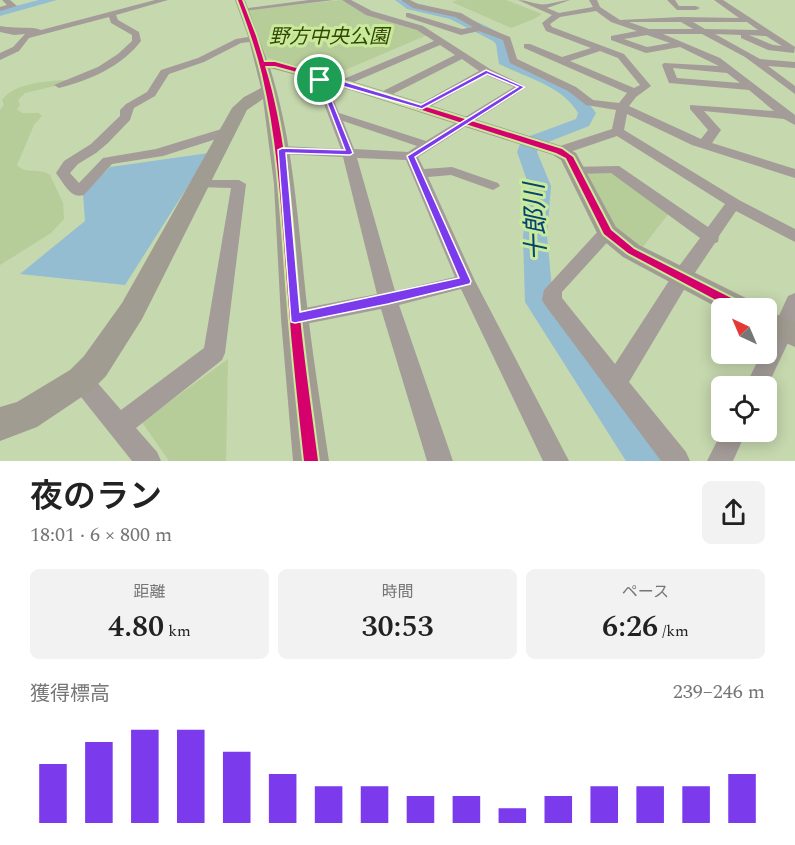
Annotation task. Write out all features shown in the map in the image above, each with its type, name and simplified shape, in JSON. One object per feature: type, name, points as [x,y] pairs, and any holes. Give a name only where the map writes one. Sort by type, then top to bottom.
[{"type":"street","points":[[0,2],[7,0],[13,6],[0,9]]},
{"type":"street","points":[[0,57],[16,49],[26,36],[164,0]]},
{"type":"street","points":[[311,461],[295,318],[282,150],[270,89],[242,4],[330,0]]},
{"type":"street","points":[[405,0],[416,6],[459,15],[476,29],[507,39],[513,61],[572,89],[590,103],[621,107],[704,144],[795,174]]},
{"type":"street","points":[[522,0],[558,15]]},
{"type":"street","points":[[541,7],[566,0]]},
{"type":"street","points":[[695,0],[671,0],[677,8],[733,8]]},
{"type":"street","points":[[707,0],[718,0],[733,8],[766,33],[794,50],[771,48],[735,32]]},
{"type":"street","points":[[349,2],[372,3],[452,27],[461,32],[476,29]]},
{"type":"street","points":[[282,150],[411,156],[522,87],[486,71],[420,28],[369,13],[349,2]]},
{"type":"street","points":[[618,131],[621,107],[634,92],[646,86],[621,56],[549,29],[546,23],[558,15],[595,4],[614,20],[682,44],[717,60],[790,118]]},
{"type":"street","points":[[59,85],[88,77],[131,49],[137,41],[136,34],[114,21],[112,13]]},
{"type":"street","points":[[681,19],[757,62],[795,91]]},
{"type":"street","points":[[614,20],[749,20]]},
{"type":"street","points":[[0,29],[14,32],[56,28]]},
{"type":"street","points":[[682,44],[646,50],[614,38],[647,32],[766,33]]},
{"type":"street","points":[[510,48],[569,36]]},
{"type":"street","points":[[228,131],[158,153],[108,161],[79,192],[63,173],[66,166],[93,150],[126,117],[126,110],[130,106],[151,94],[165,72],[201,60],[239,41],[254,39]]},
{"type":"street","points":[[343,83],[441,40]]},
{"type":"street","points":[[527,46],[634,92]]},
{"type":"street","points":[[560,61],[601,48]]},
{"type":"street","points":[[383,95],[461,56]]},
{"type":"street","points":[[717,60],[795,65]]},
{"type":"street","points":[[263,64],[275,64],[343,83],[560,151],[569,157],[607,232],[631,251],[721,298]]},
{"type":"street","points":[[730,71],[667,65],[673,81],[752,87]]},
{"type":"street","points":[[422,107],[486,71]]},
{"type":"street","points":[[324,78],[320,80],[350,153],[388,300],[440,461]]},
{"type":"street","points":[[0,424],[25,416],[81,380],[95,366],[132,311],[240,108],[249,100],[270,89]]},
{"type":"street","points":[[767,100],[795,101]]},
{"type":"street","points":[[704,144],[715,130],[694,107],[790,118]]},
{"type":"street","points":[[335,117],[429,146]]},
{"type":"street","points":[[560,151],[618,131]]},
{"type":"street","points":[[618,131],[734,203],[795,236]]},
{"type":"street","points":[[411,156],[466,281],[556,461]]},
{"type":"street","points":[[575,170],[614,169],[712,238]]},
{"type":"street","points":[[419,174],[452,171],[493,186]]},
{"type":"street","points":[[120,425],[214,353],[239,184],[200,184]]},
{"type":"street","points":[[616,383],[681,278],[712,238],[734,203]]},
{"type":"street","points":[[607,232],[553,290],[552,300],[678,461]]},
{"type":"street","points":[[295,318],[388,300],[466,281]]},
{"type":"street","points":[[761,376],[795,301]]},
{"type":"street","points":[[81,380],[148,461]]},
{"type":"street","points":[[720,461],[729,442]]},
{"type":"green space","name":"野方中央公園","points":[[342,0],[427,35],[331,76],[267,58],[248,10]]},
{"type":"green space","points":[[506,0],[542,14],[511,28],[452,2]]},
{"type":"green space","points":[[66,80],[63,84],[25,93],[18,100],[20,105],[17,109],[22,113],[39,113],[42,116],[34,125],[17,165],[24,170],[42,171],[50,175],[63,203],[64,219],[51,233],[0,265],[0,110],[4,105],[2,100],[7,94],[23,86]]},
{"type":"green space","points":[[586,173],[613,173],[669,213],[642,248],[617,229]]},
{"type":"green space","points":[[228,359],[226,461],[169,461],[142,422]]},
{"type":"water","points":[[209,153],[125,285],[20,274],[85,221],[83,194],[110,167]]},
{"type":"waterway","points":[[0,13],[52,0]]},
{"type":"waterway","name":"十郎川","points":[[400,0],[411,7],[454,16],[498,38],[503,43],[504,61],[563,89],[582,104],[587,113],[583,122],[529,143],[527,152],[540,186],[535,236],[539,302],[641,448],[645,461]]},
{"type":"cycle path","points":[[240,0],[254,36],[264,72],[279,146],[311,461]]},
{"type":"cycle path","points":[[263,64],[275,64],[343,83],[559,151],[569,157],[607,232],[631,251],[722,298]]},
{"type":"route","points":[[486,71],[522,87],[411,156],[466,281],[388,300],[295,318],[282,150],[350,153],[320,80],[324,78],[422,107],[486,71]]}]
